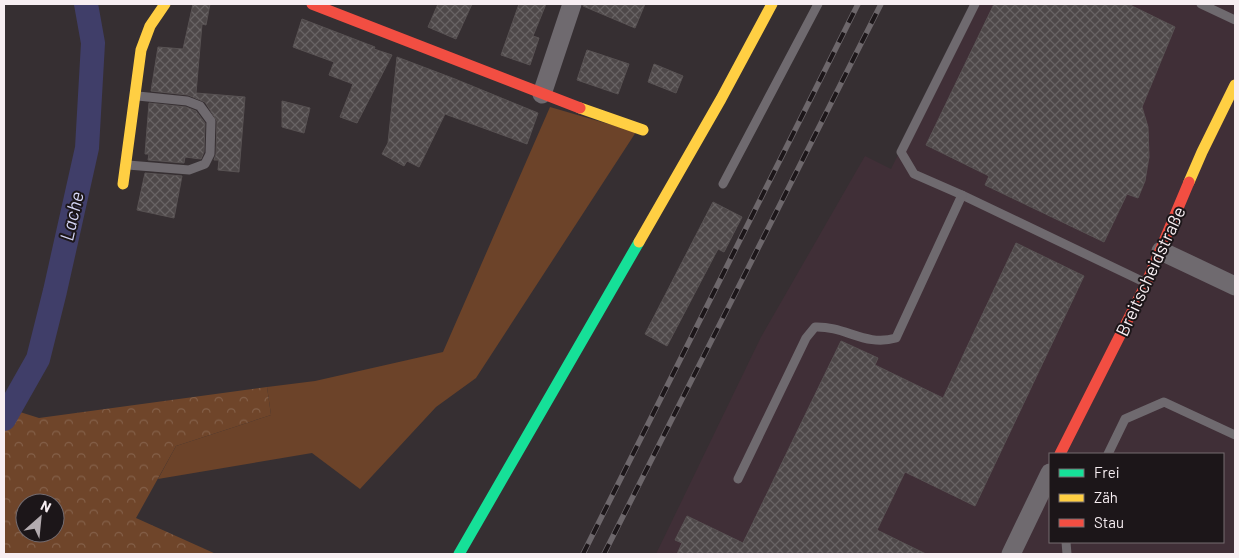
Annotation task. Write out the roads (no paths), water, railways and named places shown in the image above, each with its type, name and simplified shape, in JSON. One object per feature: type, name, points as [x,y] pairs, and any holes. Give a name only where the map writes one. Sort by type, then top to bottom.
[{"type":"street","points":[[123,184],[141,50],[146,33],[155,15],[165,4]]},
{"type":"street","points":[[312,4],[542,94],[643,130]]},
{"type":"street","points":[[542,94],[572,4]]},
{"type":"street","points":[[459,554],[716,108],[772,4]]},
{"type":"street","name":"Breitscheidstraße","points":[[1061,453],[1146,284],[1202,152],[1235,85]]},
{"type":"street","points":[[1161,250],[1235,286]]},
{"type":"street","points":[[1011,554],[1049,475]]},
{"type":"lane","points":[[723,184],[818,4]]},
{"type":"lane","points":[[975,4],[901,152],[914,174],[962,195],[1146,284]]},
{"type":"lane","points":[[1201,4],[1235,20]]},
{"type":"lane","points":[[126,164],[189,170],[205,164],[210,154],[211,121],[200,106],[186,101],[135,95]]},
{"type":"lane","points":[[738,479],[806,338],[816,327],[829,326],[870,340],[885,342],[896,338],[962,195]]},
{"type":"lane","points":[[1108,453],[1125,419],[1164,402],[1235,435]]},
{"type":"waterway","name":"Lache","points":[[4,419],[38,359],[87,148],[93,43],[86,4]]},
{"type":"railway","points":[[583,554],[858,4]]},
{"type":"railway","points":[[604,554],[881,4]]}]
